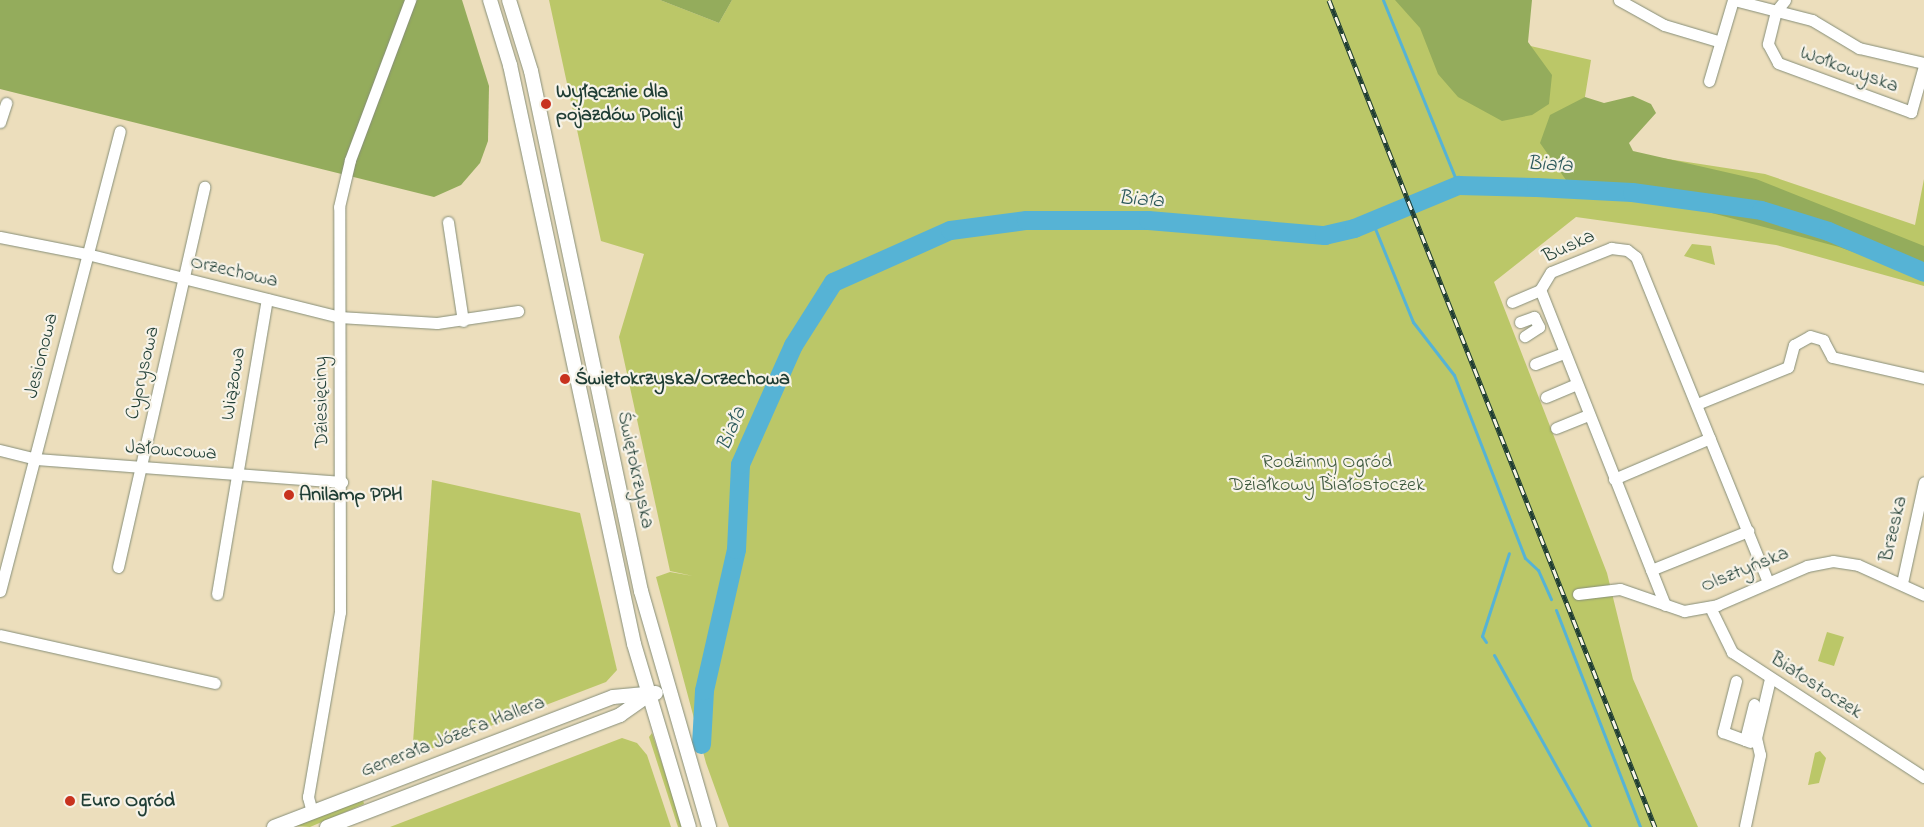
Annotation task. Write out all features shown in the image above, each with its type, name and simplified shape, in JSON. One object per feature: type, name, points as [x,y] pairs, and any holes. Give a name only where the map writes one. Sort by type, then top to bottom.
[{"type":"main road","name":"Świętokrzyska","points":[[490,0],[510,64],[602,503],[648,695],[689,827]]},
{"type":"main road","name":"Świętokrzyska","points":[[509,0],[530,71],[640,591],[666,690],[709,827]]},
{"type":"main road","name":"Generała Józefa Hallera","points":[[274,827],[613,697],[648,695],[666,690]]},
{"type":"main road","name":"Generała Józefa Hallera","points":[[327,827],[620,715],[648,695]]},
{"type":"main road","points":[[472,751],[480,768]]},
{"type":"street","name":"Dziesięciny","points":[[312,812],[308,797],[340,612],[342,482],[337,227],[342,188],[410,0]]},
{"type":"street","points":[[1619,0],[1664,25],[1718,40]]},
{"type":"street","points":[[1709,81],[1718,40],[1734,0],[1812,20],[1859,48],[1924,64]]},
{"type":"street","points":[[1776,11],[1785,0]]},
{"type":"street","name":"Wołkowyska","points":[[1776,11],[1768,44],[1778,63],[1912,112],[1924,64]]},
{"type":"street","points":[[0,122],[6,103]]},
{"type":"street","name":"Jesionowa","points":[[0,591],[36,459],[120,131]]},
{"type":"street","name":"Cyprysowa","points":[[118,566],[204,187]]},
{"type":"street","points":[[448,222],[463,320]]},
{"type":"street","name":"Orzechowa","points":[[0,237],[87,254],[339,317],[463,320],[518,311]]},
{"type":"street","name":"Buska","points":[[1666,605],[1540,290],[1547,275],[1611,248],[1634,253],[1768,582]]},
{"type":"street","points":[[1512,302],[1540,290]]},
{"type":"street","name":"Wiązowa","points":[[217,594],[239,474],[267,299]]},
{"type":"street","points":[[1520,322],[1534,317],[1538,325],[1538,330],[1525,336]]},
{"type":"street","points":[[1538,325],[1551,320]]},
{"type":"street","points":[[1697,404],[1788,367],[1794,345],[1810,336],[1823,340],[1832,356],[1924,378]]},
{"type":"street","points":[[1535,364],[1564,353]]},
{"type":"street","points":[[1546,397],[1576,384]]},
{"type":"street","points":[[1556,428],[1589,415]]},
{"type":"street","points":[[1614,479],[1710,438]]},
{"type":"street","name":"Jałowcowa","points":[[0,450],[36,459],[141,469],[342,482]]},
{"type":"street","name":"Brzeska","points":[[1902,583],[1924,482]]},
{"type":"street","points":[[1651,570],[1748,532]]},
{"type":"street","name":"Olsztyńska","points":[[1578,594],[1615,588],[1680,611],[1710,607],[1768,582],[1833,560],[1858,565],[1902,583],[1924,595]]},
{"type":"street","name":"Białostoczek","points":[[1710,607],[1729,649],[1770,679],[1924,777]]},
{"type":"street","points":[[0,635],[215,683]]},
{"type":"street","points":[[1745,826],[1770,679]]},
{"type":"street","points":[[1736,681],[1723,732],[1758,747]]},
{"type":"street","points":[[1745,740],[1754,704]]},
{"type":"green space","points":[[0,0],[462,0],[489,86],[488,141],[480,163],[461,185],[434,197],[0,89]]},
{"type":"green space","name":"Rodzinny Ogród Działkowy Białostoczek","points":[[549,0],[660,0],[719,23],[732,0],[1514,0],[1504,40],[1591,60],[1577,145],[1765,174],[1915,225],[1924,179],[1924,286],[1776,245],[1576,217],[1494,282],[1607,573],[1633,679],[1698,827],[729,827],[706,763],[656,577],[670,572],[693,576],[670,571],[619,337],[644,254],[601,241]]},
{"type":"green space","points":[[660,0],[732,0],[719,23]]},
{"type":"green space","points":[[1395,0],[1532,0],[1528,42],[1552,75],[1549,104],[1532,115],[1502,121],[1458,97],[1438,74],[1420,28]]},
{"type":"green space","points":[[1633,96],[1651,104],[1656,113],[1629,143],[1633,151],[1756,179],[1924,246],[1924,277],[1839,247],[1663,200],[1592,197],[1573,190],[1540,143],[1550,115],[1585,97],[1604,103]]},
{"type":"green space","points":[[1692,244],[1711,246],[1715,265],[1684,256]]},
{"type":"green space","points":[[432,480],[580,513],[617,670],[606,682],[412,756]]},
{"type":"green space","points":[[1827,632],[1844,637],[1834,666],[1818,661]]},
{"type":"green space","points":[[652,733],[683,827],[678,827],[649,737]]},
{"type":"green space","points":[[622,738],[637,743],[647,755],[671,827],[390,827]]},
{"type":"green space","points":[[1820,751],[1826,758],[1819,783],[1808,785],[1815,753]]},
{"type":"green space","points":[[363,800],[364,804],[310,827],[295,826]]},
{"type":"waterway","points":[[1383,0],[1458,185]]},
{"type":"waterway","name":"Biała","points":[[701,744],[704,690],[736,549],[740,464],[793,345],[833,282],[950,230],[1026,220],[1148,220],[1324,235],[1354,228],[1458,185],[1536,187],[1632,192],[1761,210],[1828,231],[1924,272]]},
{"type":"waterway","points":[[1372,221],[1413,322],[1454,375],[1525,558],[1538,570],[1551,599]]},
{"type":"waterway","points":[[1486,642],[1482,636],[1509,553]]},
{"type":"waterway","points":[[1556,610],[1640,827]]},
{"type":"waterway","points":[[1494,655],[1590,827]]},
{"type":"railway","points":[[1329,0],[1655,827]]},
{"type":"place","name":"Wyłącznie dla pojazdów Policji","points":[[546,104]]},
{"type":"place","name":"Świętokrzyska/Orzechowa","points":[[565,379]]},
{"type":"place","name":"Anilamp PPH","points":[[289,495]]},
{"type":"place","name":"Euro Ogród","points":[[70,801]]}]
